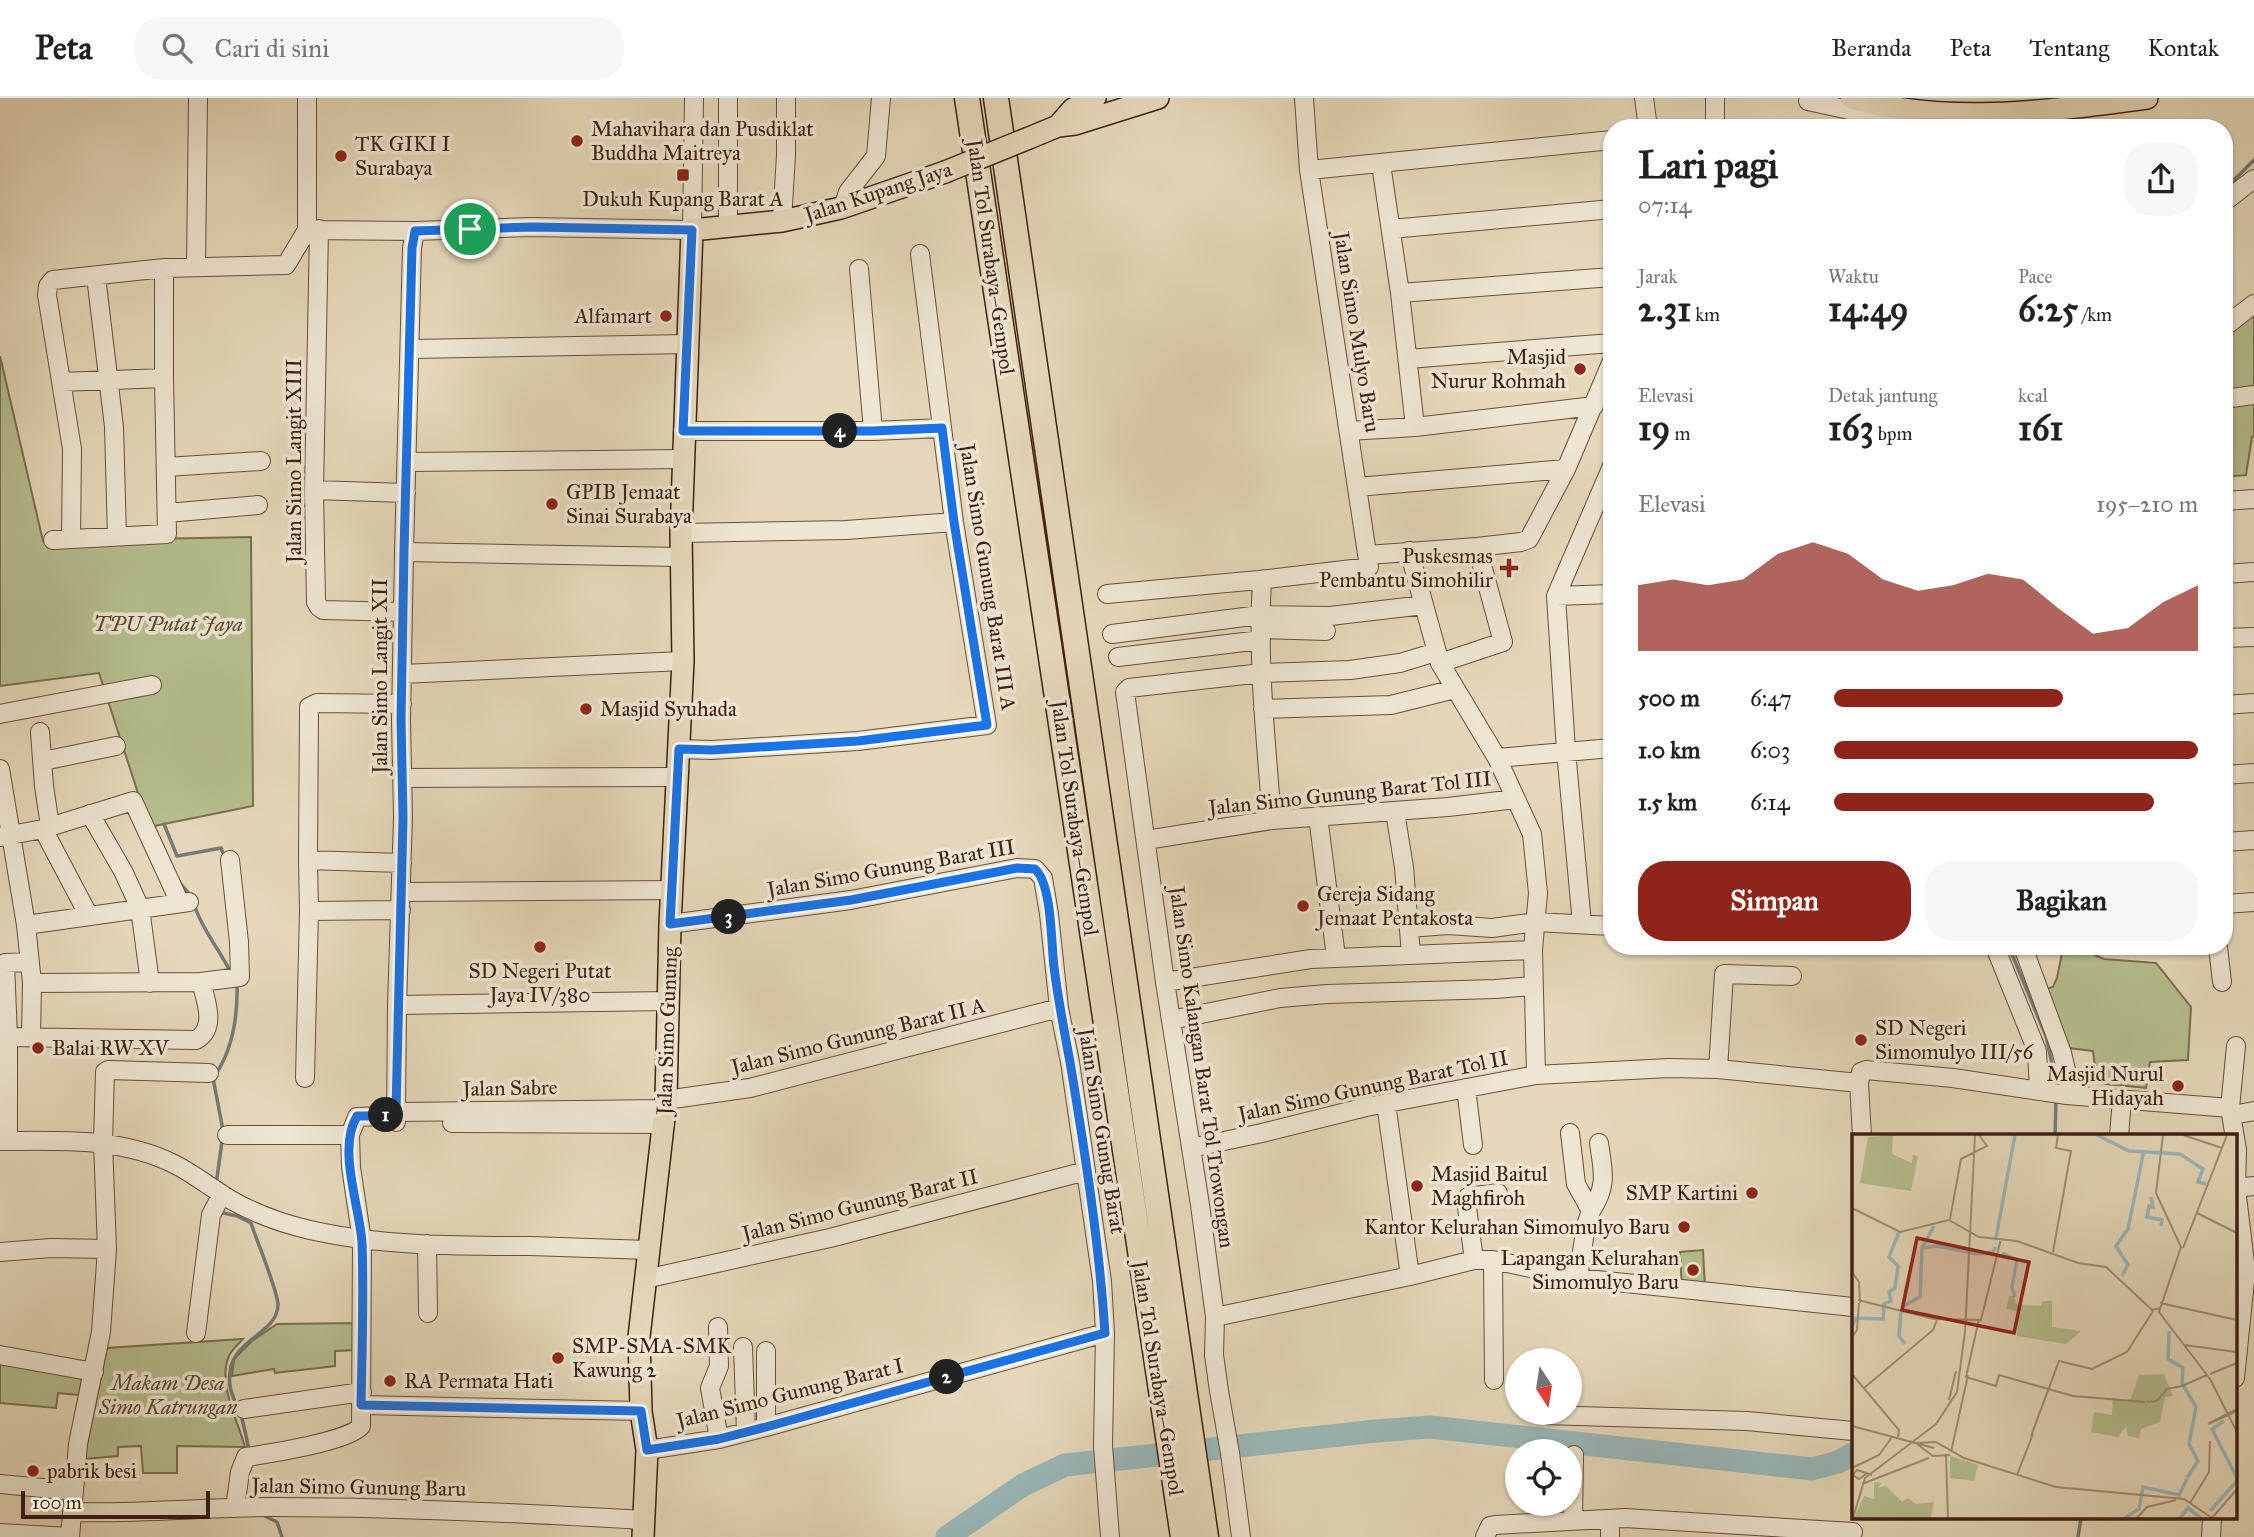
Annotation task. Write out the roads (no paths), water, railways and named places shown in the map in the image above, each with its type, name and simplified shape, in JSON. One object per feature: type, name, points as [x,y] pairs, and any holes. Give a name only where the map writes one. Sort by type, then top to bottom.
[{"type":"highway","name":"Jalan Tol Surabaya–Gempol","points":[[967,98],[1181,1451],[1206,1537]]},
{"type":"highway","name":"Jalan Tol Surabaya–Gempol","points":[[996,98],[1181,1451],[1182,1537]]},
{"type":"main road","name":"Jalan Kupang Jaya","points":[[692,230],[782,221],[843,207],[945,172],[1029,138],[1080,109],[1158,98]]},
{"type":"main road","points":[[1859,99],[1925,112],[2021,114],[2111,100],[2147,98]]},
{"type":"main road","name":"Jalan Simo Gunung","points":[[644,1529],[647,1450],[641,1411],[639,1337],[666,1111],[670,924],[683,661],[683,431],[692,230]]},
{"type":"street","points":[[196,267],[198,98]]},
{"type":"street","name":"Jalan Simo Langit XIII","points":[[307,98],[313,229],[319,264],[314,490],[316,602],[318,607],[330,611],[403,612]]},
{"type":"street","points":[[286,265],[313,229],[415,231],[532,227],[692,230],[694,98]]},
{"type":"street","points":[[727,98],[728,226]]},
{"type":"street","points":[[782,221],[786,98]]},
{"type":"street","points":[[843,207],[849,192],[876,156],[881,98]]},
{"type":"street","name":"Jalan Simo Mulyo Baru","points":[[1304,98],[1309,170],[1366,562]]},
{"type":"street","points":[[1644,98],[1647,119]]},
{"type":"street","points":[[1715,98],[1715,119]]},
{"type":"street","points":[[1805,99],[1892,119]]},
{"type":"street","points":[[1309,170],[1603,141]]},
{"type":"street","points":[[1381,164],[1400,293],[1415,427]]},
{"type":"street","points":[[2233,195],[2254,179]]},
{"type":"street","points":[[1391,229],[1603,210]]},
{"type":"street","name":"Jalan Simo Langit XII","points":[[392,1116],[402,863],[404,551],[412,248],[415,231]]},
{"type":"street","name":"Jalan Simo Gunung Barat III A","points":[[679,749],[712,750],[858,741],[987,725],[954,522],[920,254]]},
{"type":"street","points":[[164,268],[167,534],[62,540],[72,449],[47,286],[53,280],[164,268],[319,264]]},
{"type":"street","points":[[859,269],[873,431]]},
{"type":"street","points":[[96,276],[114,427],[117,537]]},
{"type":"street","points":[[1400,293],[1603,278]]},
{"type":"street","points":[[2233,320],[2254,304]]},
{"type":"street","points":[[411,349],[688,344]]},
{"type":"street","points":[[1408,359],[1603,344]]},
{"type":"street","points":[[61,382],[164,378]]},
{"type":"street","points":[[1107,594],[1262,580],[1366,562],[1409,551],[1521,542],[1532,534],[1566,469],[1603,384]]},
{"type":"street","points":[[2233,398],[2254,395]]},
{"type":"street","points":[[1349,431],[1415,427],[1594,406]]},
{"type":"street","points":[[683,431],[873,431],[942,428]]},
{"type":"street","points":[[408,462],[683,459]]},
{"type":"street","points":[[166,467],[261,461]]},
{"type":"street","points":[[1357,487],[1566,469]]},
{"type":"street","points":[[1582,924],[1566,751],[1556,596],[1603,487]]},
{"type":"street","points":[[314,490],[406,494]]},
{"type":"street","points":[[2233,500],[2254,499]]},
{"type":"street","points":[[167,513],[258,505]]},
{"type":"street","points":[[681,533],[846,530],[954,522]]},
{"type":"street","points":[[1262,673],[1350,670],[1438,658],[1503,642],[1477,547]]},
{"type":"street","points":[[404,551],[681,557]]},
{"type":"street","points":[[1409,551],[1438,658],[1497,758],[1532,834],[1538,893],[1533,950],[1536,1075]]},
{"type":"street","points":[[2233,574],[2254,572]]},
{"type":"street","points":[[1262,580],[1263,709],[1272,820]]},
{"type":"street","points":[[1556,596],[1603,594]]},
{"type":"street","points":[[1118,657],[1330,616],[1424,604]]},
{"type":"street","points":[[1112,634],[1261,628],[1326,631]]},
{"type":"street","points":[[2233,638],[2254,637]]},
{"type":"street","points":[[402,674],[683,661]]},
{"type":"street","name":"Jalan Simo Kalangan Barat Tol Trowongan","points":[[1241,1537],[1214,1355],[1215,1317],[1165,982],[1126,694],[1129,688],[1262,673]]},
{"type":"street","points":[[0,714],[152,685]]},
{"type":"street","points":[[1263,709],[1391,705],[1455,689]]},
{"type":"street","points":[[305,1078],[309,911],[309,707],[317,703],[402,704]]},
{"type":"street","points":[[2233,704],[2254,703]]},
{"type":"street","points":[[40,732],[47,827],[89,916]]},
{"type":"street","points":[[43,761],[116,746]]},
{"type":"street","points":[[1497,758],[1603,749]]},
{"type":"street","points":[[0,769],[6,837],[26,925],[32,983],[31,1037]]},
{"type":"street","points":[[2233,774],[2254,773]]},
{"type":"street","points":[[402,778],[677,776]]},
{"type":"street","name":"Jalan Simo Gunung Barat Tol III","points":[[1146,840],[1272,820],[1395,812],[1516,799]]},
{"type":"street","points":[[6,837],[133,801],[170,877],[186,903],[26,925]]},
{"type":"street","points":[[1395,812],[1404,867],[1411,955]]},
{"type":"street","points":[[90,814],[140,908],[150,983]]},
{"type":"street","points":[[1318,816],[1336,957]]},
{"type":"street","points":[[2233,841],[2254,840]]},
{"type":"street","points":[[32,983],[201,982],[234,979],[240,975],[239,942],[230,860]]},
{"type":"street","points":[[308,860],[402,863]]},
{"type":"street","name":"Jalan Simo Gunung Barat III","points":[[670,924],[851,900],[1017,868],[1035,869]]},
{"type":"street","name":"Jalan Simo Gunug Barat","points":[[1035,869],[1043,878],[1059,1008],[1102,1281],[1105,1333],[1102,1446],[1110,1537]]},
{"type":"street","points":[[309,911],[401,901],[673,890]]},
{"type":"street","points":[[2233,903],[2254,902]]},
{"type":"street","points":[[1409,928],[1448,925],[1492,928],[1536,922],[1603,925]]},
{"type":"street","points":[[1165,982],[1336,957],[1533,950]]},
{"type":"street","points":[[1998,955],[2037,1051],[2043,1091]]},
{"type":"street","points":[[2026,955],[2062,1053],[2070,1095]]},
{"type":"street","points":[[2219,955],[2222,982]]},
{"type":"street","points":[[30,962],[5,963],[8,1037],[4,1060],[4,1141],[103,1143],[134,1149],[170,1162],[217,1197],[307,1229],[362,1241],[649,1250]]},
{"type":"street","points":[[1718,1069],[1724,974],[1792,976]]},
{"type":"street","points":[[8,1037],[196,1040],[202,1037],[208,1027],[209,1012],[201,982]]},
{"type":"street","points":[[1171,1020],[1280,998],[1533,986]]},
{"type":"street","points":[[397,1005],[669,1001]]},
{"type":"street","name":"Jalan Simo Gunung Barat II A","points":[[666,1111],[1059,1008]]},
{"type":"street","points":[[2234,1134],[2230,1111],[2236,1046]]},
{"type":"street","name":"Jalan Simo Gunung Barat Tol II","points":[[1191,1148],[1386,1103],[1536,1075],[1669,1068],[1718,1069],[1859,1083]]},
{"type":"street","points":[[0,1533],[70,1537],[78,1444],[101,1332],[107,1250],[103,1143],[107,1070],[209,1073]]},
{"type":"street","points":[[1862,1134],[1859,1083],[1861,1072],[1866,1070],[1953,1078],[2070,1095],[2254,1111]]},
{"type":"street","points":[[1466,1088],[1473,1145]]},
{"type":"street","points":[[2119,1134],[2122,1099]]},
{"type":"street","points":[[1386,1103],[1410,1276]]},
{"type":"street","name":"Jalan Sabre","points":[[227,1135],[353,1127],[360,1116],[666,1111]]},
{"type":"street","points":[[243,1508],[240,1472],[249,1457],[326,1441],[357,1431],[361,1426],[362,1241],[351,1167],[353,1127]]},
{"type":"street","points":[[1570,1133],[1576,1184],[1591,1211]]},
{"type":"street","points":[[1578,1278],[1586,1225],[1600,1196],[1603,1180],[1599,1143]]},
{"type":"street","points":[[2236,1144],[2245,1187],[2250,1271],[2237,1345]]},
{"type":"street","name":"Jalan Simo Gunung Barat II","points":[[645,1279],[830,1238],[1086,1171]]},
{"type":"street","points":[[1474,1260],[1466,1200],[1468,1197],[1498,1193]]},
{"type":"street","points":[[196,1333],[217,1197]]},
{"type":"street","points":[[427,1244],[428,1312]]},
{"type":"street","points":[[0,1252],[51,1248],[107,1250]]},
{"type":"street","points":[[1215,1317],[1474,1260],[1493,1260],[1578,1278],[1852,1307]]},
{"type":"street","points":[[1493,1260],[1494,1380]]},
{"type":"street","points":[[718,1327],[719,1366],[710,1388],[719,1439]]},
{"type":"street","name":"Jalan Simo Gunung Barat I","points":[[647,1450],[719,1439],[766,1427],[1105,1333]]},
{"type":"street","points":[[743,1347],[746,1432]]},
{"type":"street","points":[[766,1351],[766,1427]]},
{"type":"street","points":[[0,1355],[94,1372]]},
{"type":"street","points":[[244,1409],[361,1399],[641,1411]]},
{"type":"street","points":[[1582,1416],[1747,1421],[1852,1431]]},
{"type":"street","points":[[0,1484],[74,1491]]},
{"type":"street","name":"Jalan Simo Gunung Baru","points":[[72,1512],[128,1513],[243,1508],[471,1511],[644,1529]]},
{"type":"street","points":[[1573,1516],[1573,1521]]},
{"type":"street","points":[[1485,1537],[1490,1526],[1495,1525],[1573,1521],[1610,1528],[1753,1524],[1853,1529]]},
{"type":"waterway","points":[[2233,181],[2254,160]]},
{"type":"waterway","points":[[164,824],[177,856],[221,848],[225,858]]},
{"type":"waterway","points":[[176,878],[191,896]]},
{"type":"waterway","points":[[195,907],[231,973]]},
{"type":"waterway","points":[[2012,955],[2046,1036],[2057,1087]]},
{"type":"waterway","points":[[223,1130],[213,1078],[230,1044],[237,982]]},
{"type":"waterway","points":[[2055,1134],[2056,1098]]},
{"type":"waterway","points":[[216,1185],[222,1141]]},
{"type":"waterway","points":[[219,1212],[251,1223],[271,1277],[278,1305],[271,1323],[239,1351],[230,1372],[231,1391],[242,1419],[249,1451]]},
{"type":"waterway","points":[[947,1537],[1023,1485],[1065,1465],[1376,1431],[1430,1427],[1812,1469],[1838,1462],[1852,1455]]},
{"type":"waterway","points":[[263,1515],[277,1522],[282,1537]]},
{"type":"waterway","points":[[2078,1537],[2081,1520]]},
{"type":"place","name":"Mahavihara dan Pusdiklat Buddha Maitreya","points":[[577,141]]},
{"type":"place","name":"TK GIKI I Surabaya","points":[[341,156]]},
{"type":"place","name":"Dukuh Kupang Barat A","points":[[683,175]]},
{"type":"place","name":"Alfamart","points":[[666,316]]},
{"type":"place","name":"Masjid Nurur Rohmah","points":[[1580,369]]},
{"type":"place","name":"GPIB Jemaat Sinai Surabaya","points":[[552,504]]},
{"type":"place","name":"Puskesmas Pembantu Simohilir","points":[[1509,568]]},
{"type":"place","name":"Masjid Syuhada","points":[[586,709]]},
{"type":"place","name":"Gereja Sidang Jemaat Pentakosta","points":[[1303,906]]},
{"type":"place","name":"SD Negeri Putat Jaya IV/380","points":[[540,947]]},
{"type":"place","name":"SD Negeri Simomulyo III/56","points":[[1861,1040]]},
{"type":"place","name":"Balai RW XV","points":[[38,1048]]},
{"type":"place","name":"Masjid Nurul Hidayah","points":[[2178,1086]]},
{"type":"place","name":"Masjid Baitul Maghfiroh","points":[[1417,1186]]},
{"type":"place","name":"SMP Kartini","points":[[1752,1193]]},
{"type":"place","name":"Kantor Kelurahan Simomulyo Baru","points":[[1684,1227]]},
{"type":"place","name":"Lapangan Kelurahan Simomulyo Baru","points":[[1693,1270]]},
{"type":"place","name":"SMP-SMA-SMK Kawung 2","points":[[558,1358]]},
{"type":"place","name":"RA Permata Hati","points":[[390,1381]]},
{"type":"place","name":"pabrik besi","points":[[33,1471]]},
{"type":"park label","name":"TPU Putat Jaya","points":[[168,624]]},
{"type":"park label","name":"Makam Desa Simo Katrungan","points":[[168,1395]]}]
